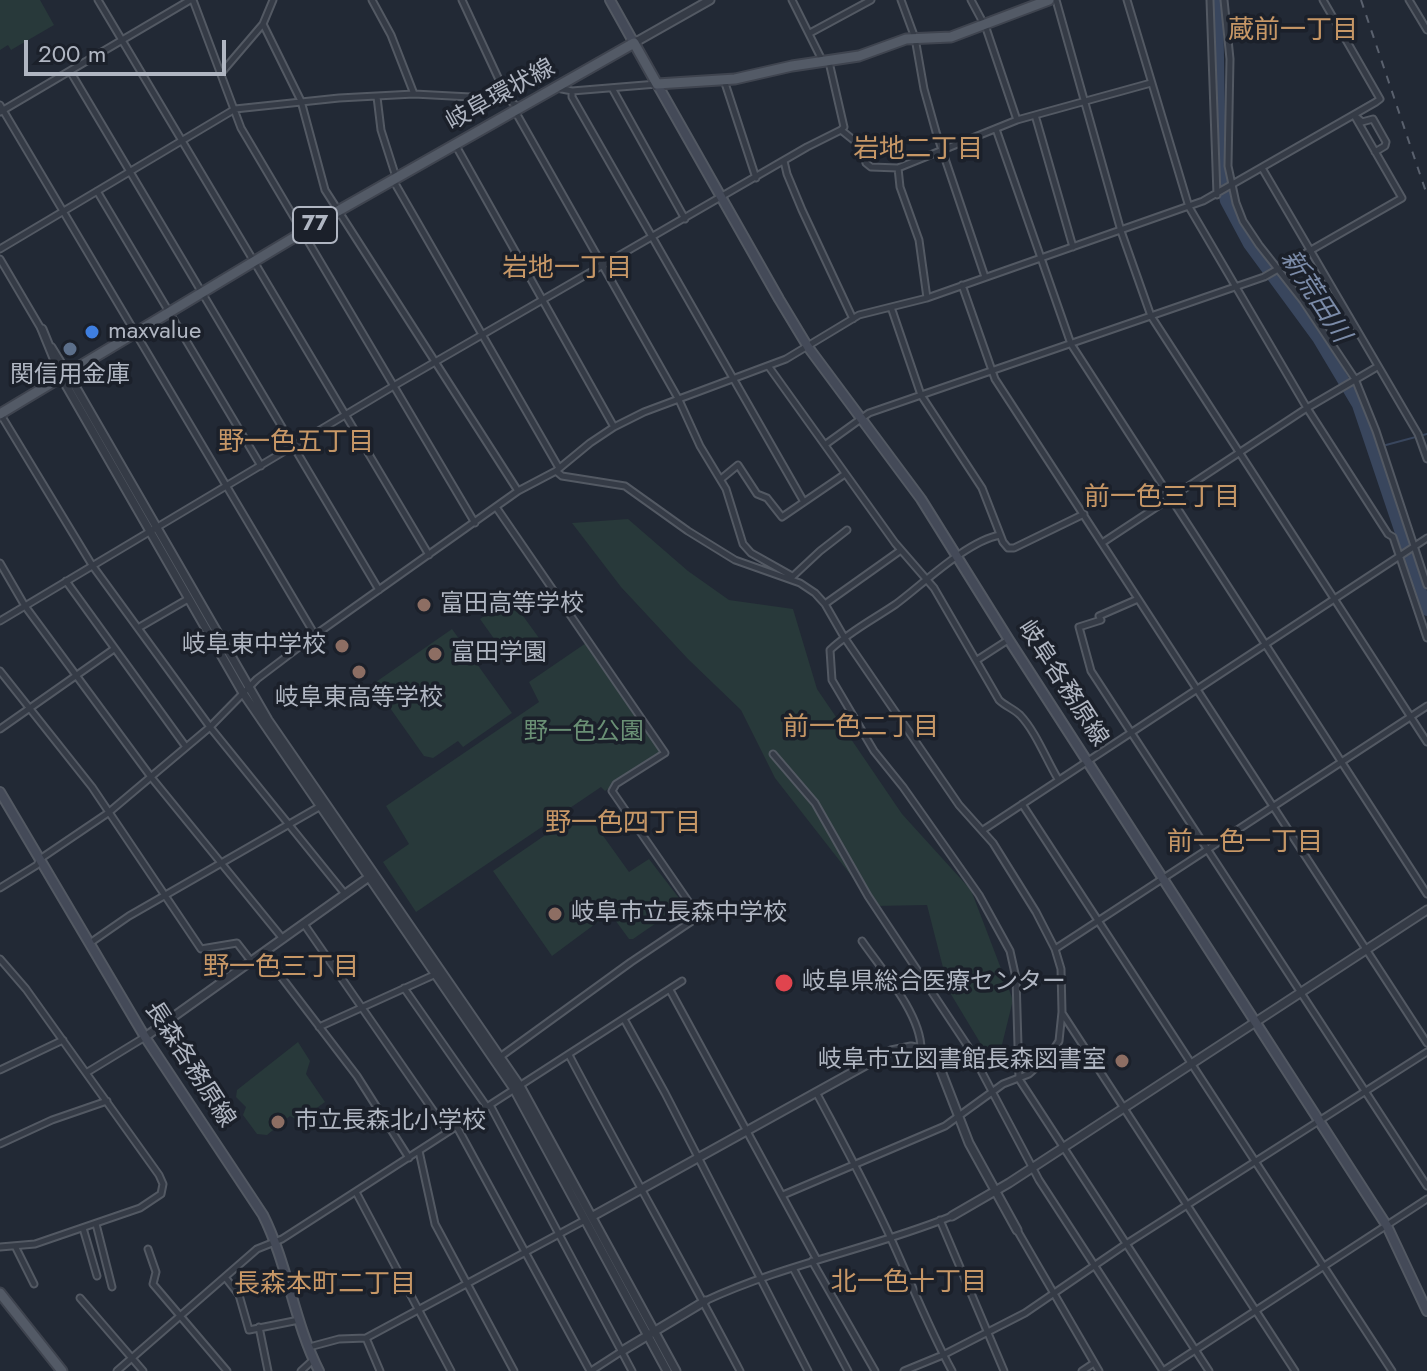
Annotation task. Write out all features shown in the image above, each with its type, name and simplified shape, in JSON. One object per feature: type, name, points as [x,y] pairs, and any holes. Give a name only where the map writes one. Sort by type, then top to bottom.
[{"type":"main road","points":[[610,0],[657,84],[724,79],[859,56],[915,38],[951,37],[1049,0]]},
{"type":"main road","name":"岐阜環状線","points":[[0,414],[338,211],[634,43]]},
{"type":"main road","name":"岐阜各務原線","points":[[657,84],[808,347],[921,499],[959,556],[1009,640],[1387,1226],[1427,1311]]},
{"type":"main road","name":"長森各務原線","points":[[0,792],[145,1037],[263,1215],[276,1241],[319,1371]]},
{"type":"main road","points":[[0,1293],[62,1371]]},
{"type":"street","points":[[98,0],[429,555]]},
{"type":"street","points":[[315,635],[1,109],[191,0],[241,128],[475,523]]},
{"type":"street","points":[[222,73],[263,24],[273,0]]},
{"type":"street","points":[[372,0],[391,35],[414,94]]},
{"type":"street","points":[[462,0],[508,99],[517,110],[679,400],[700,446],[721,479],[743,544],[751,553],[815,593],[825,604],[844,637],[959,805],[983,830],[1036,912],[1055,949],[1061,969],[1059,1041],[1050,1055],[1019,1079],[1003,1084],[945,1126],[783,1195]]},
{"type":"street","points":[[634,43],[710,0]]},
{"type":"street","points":[[0,621],[435,362],[841,130],[844,127],[826,62],[792,0]]},
{"type":"street","points":[[810,33],[871,0]]},
{"type":"street","points":[[901,0],[915,38],[924,89],[985,277]]},
{"type":"street","points":[[971,0],[984,24],[1017,120]]},
{"type":"street","points":[[1056,0],[1121,231],[1151,316],[1427,742]]},
{"type":"street","points":[[1127,0],[1189,207],[1307,408],[1388,534],[1393,537],[1427,638]]},
{"type":"street","points":[[1210,0],[1218,194]]},
{"type":"street","points":[[1224,0],[1230,59],[1228,166],[1243,221],[1354,379],[1427,585]]},
{"type":"street","points":[[0,888],[108,813],[210,727],[246,690],[315,635],[518,491],[558,470],[614,427],[644,412],[769,366],[808,347],[859,315],[927,298],[1189,207],[1218,194],[1380,99],[1323,0]]},
{"type":"street","points":[[1409,0],[1427,30]]},
{"type":"street","points":[[263,24],[301,101],[321,181],[518,491]]},
{"type":"street","points":[[70,71],[379,590]]},
{"type":"street","points":[[724,79],[756,178]]},
{"type":"street","points":[[841,130],[856,142],[871,167],[898,168],[1017,120],[1151,83]]},
{"type":"street","points":[[556,88],[572,91],[657,84]]},
{"type":"street","points":[[612,88],[685,219]]},
{"type":"street","points":[[572,91],[572,97],[804,502]]},
{"type":"street","points":[[0,249],[235,109],[301,101],[414,94],[508,99]]},
{"type":"street","points":[[377,97],[381,130],[394,179],[562,476],[625,486],[735,560],[791,578]]},
{"type":"street","points":[[1035,115],[1073,247]]},
{"type":"street","points":[[826,444],[861,418],[921,395],[1264,277],[1402,198],[1354,115]]},
{"type":"street","points":[[1354,115],[1362,122],[1373,119],[1386,142],[1375,152]]},
{"type":"street","points":[[996,129],[1071,344],[1427,894]]},
{"type":"street","points":[[455,144],[614,427]]},
{"type":"street","points":[[784,161],[802,210],[853,319]]},
{"type":"street","points":[[898,168],[900,187],[919,240],[927,298]]},
{"type":"street","points":[[1262,168],[1418,434],[1427,459]]},
{"type":"street","points":[[97,191],[261,466]]},
{"type":"street","points":[[0,259],[42,329],[149,532],[188,599],[319,807],[500,1057],[651,1333],[676,1371]]},
{"type":"street","points":[[962,285],[991,370],[1427,1043]]},
{"type":"street","points":[[891,307],[921,395],[982,488],[1008,548],[1014,548],[1084,514]]},
{"type":"street","points":[[769,366],[901,550],[934,588],[999,700],[1018,712],[1027,723],[1058,779]]},
{"type":"street","points":[[1102,543],[1307,408],[1377,367]]},
{"type":"street","points":[[65,376],[158,527],[246,690],[436,974],[517,1088]]},
{"type":"street","points":[[0,414],[92,565],[210,727],[345,894]]},
{"type":"street","points":[[721,479],[738,465],[757,494],[767,498],[782,517],[845,474]]},
{"type":"street","points":[[496,507],[665,753],[616,784],[612,791],[697,914],[695,919],[500,1057]]},
{"type":"street","points":[[791,578],[847,530]]},
{"type":"street","points":[[1000,535],[959,556],[904,598],[844,637],[830,650],[832,680],[874,751],[979,895],[1010,951],[1016,978],[1019,1079],[1209,1371]]},
{"type":"street","points":[[983,830],[1427,538]]},
{"type":"street","points":[[825,604],[901,550]]},
{"type":"street","points":[[0,563],[25,606],[151,777],[283,939]]},
{"type":"street","points":[[66,581],[186,747]]},
{"type":"street","points":[[138,628],[188,599]]},
{"type":"street","points":[[1138,599],[1099,616],[1101,620],[1079,627],[1091,671],[1427,1186]]},
{"type":"street","points":[[977,660],[1009,640]]},
{"type":"street","points":[[0,729],[114,648]]},
{"type":"street","points":[[0,671],[27,709],[92,787],[201,949],[237,943],[251,961]]},
{"type":"street","points":[[1055,949],[1427,706]]},
{"type":"street","points":[[773,754],[815,803],[868,896],[949,1016],[993,1091],[1031,1166],[1163,1371],[1427,1199]]},
{"type":"street","points":[[1022,804],[1392,1371]]},
{"type":"street","points":[[89,944],[164,895],[319,807]]},
{"type":"street","points":[[86,1073],[145,1037],[371,876]]},
{"type":"street","points":[[457,1127],[590,1371],[705,1301],[815,1260],[891,1239],[952,1216],[996,1191],[1427,910]]},
{"type":"street","points":[[304,924],[448,1132]]},
{"type":"street","points":[[862,941],[914,1018],[921,1035],[921,1049]]},
{"type":"street","points":[[263,953],[357,1076],[409,1158]]},
{"type":"street","points":[[0,959],[63,1040],[163,1184],[161,1194],[153,1202],[35,1244],[0,1247]]},
{"type":"street","points":[[319,1027],[436,974]]},
{"type":"street","points":[[117,1371],[257,1249],[276,1241],[356,1192],[682,981]]},
{"type":"street","points":[[404,988],[489,1106],[561,1233],[632,1371]]},
{"type":"street","points":[[670,990],[875,1371]]},
{"type":"street","points":[[1062,1012],[1295,1371]]},
{"type":"street","points":[[624,1019],[808,1371]]},
{"type":"street","points":[[0,1070],[63,1040]]},
{"type":"street","points":[[313,1346],[339,1339],[366,1338],[641,1190],[815,1091],[891,1051],[911,1047],[921,1049],[938,1063],[958,1116],[996,1191],[1099,1371]]},
{"type":"street","points":[[904,1371],[943,1355],[1054,1295],[1126,1244],[1427,1052]]},
{"type":"street","points":[[569,1055],[705,1301],[740,1371]]},
{"type":"street","points":[[815,1091],[855,1165],[927,1318],[932,1336],[952,1371]]},
{"type":"street","points":[[0,1144],[52,1120],[107,1101]]},
{"type":"street","points":[[419,1151],[435,1224],[514,1371]]},
{"type":"street","points":[[356,1192],[451,1371]]},
{"type":"street","points":[[940,1220],[1004,1371]]},
{"type":"street","points":[[96,1224],[112,1287]]},
{"type":"street","points":[[83,1228],[97,1276]]},
{"type":"street","points":[[15,1246],[34,1284]]},
{"type":"street","points":[[148,1249],[156,1272],[153,1284],[227,1371]]},
{"type":"street","points":[[793,1268],[848,1371]]},
{"type":"street","points":[[225,1277],[239,1295],[247,1328],[300,1320]]},
{"type":"street","points":[[80,1298],[143,1371]]},
{"type":"street","points":[[259,1327],[268,1371]]},
{"type":"street","points":[[651,1333],[667,1371]]},
{"type":"street","points":[[366,1338],[380,1371]]},
{"type":"street","points":[[301,1371],[313,1360]]},
{"type":"street","points":[[1082,1371],[1094,1363]]},
{"type":"green space","points":[[0,0],[40,0],[54,25],[11,50],[8,45],[0,50]]},
{"type":"green space","points":[[628,519],[688,571],[729,600],[793,609],[817,689],[902,814],[971,890],[1013,1000],[996,1069],[949,991],[927,905],[875,906],[775,778],[741,710],[621,587],[572,523]]},
{"type":"green space","points":[[510,598],[539,638],[511,658],[507,657],[480,619]]},
{"type":"green space","points":[[452,629],[512,713],[463,747],[458,741],[433,758],[424,756],[373,684]]},
{"type":"green space","name":"野一色公園","points":[[589,641],[662,751],[605,791],[601,787],[416,912],[383,862],[409,844],[386,806],[539,702],[529,682]]},
{"type":"green space","points":[[573,816],[591,819],[629,872],[649,859],[682,902],[681,906],[633,939],[629,939],[610,913],[552,956],[493,871]]},
{"type":"green space","points":[[298,1042],[310,1061],[306,1074],[325,1102],[299,1121],[290,1116],[267,1135],[257,1134],[243,1115],[246,1107],[236,1097],[237,1090]]},
{"type":"waterway","name":"新荒田川","points":[[1217,0],[1220,173],[1226,201],[1249,244],[1318,338],[1358,405],[1427,610]]},
{"type":"waterway","points":[[1320,131],[1374,99]]},
{"type":"waterway","points":[[1386,445],[1427,434]]},
{"type":"railway","points":[[1361,0],[1427,195]]},
{"type":"place","name":"maxvalue","points":[[92,332]]},
{"type":"place","name":"関信用金庫","points":[[70,349]]},
{"type":"place","name":"富田高等学校","points":[[424,605]]},
{"type":"place","name":"岐阜東中学校","points":[[342,646]]},
{"type":"place","name":"富田学園","points":[[435,654]]},
{"type":"place","name":"岐阜東高等学校","points":[[359,672]]},
{"type":"place","name":"岐阜市立長森中学校","points":[[555,914]]},
{"type":"place","name":"岐阜県総合医療センター","points":[[784,983]]},
{"type":"place","name":"岐阜市立図書館長森図書室","points":[[1122,1061]]},
{"type":"place","name":"市立長森北小学校","points":[[278,1122]]},
{"type":"district","name":"蔵前一丁目","points":[[1293,32]]},
{"type":"district","name":"岩地二丁目","points":[[918,151]]},
{"type":"district","name":"岩地一丁目","points":[[567,270]]},
{"type":"district","name":"野一色五丁目","points":[[296,444]]},
{"type":"district","name":"前一色三丁目","points":[[1162,499]]},
{"type":"district","name":"前一色二丁目","points":[[861,729]]},
{"type":"district","name":"野一色四丁目","points":[[623,825]]},
{"type":"district","name":"前一色一丁目","points":[[1245,844]]},
{"type":"district","name":"野一色三丁目","points":[[281,969]]},
{"type":"district","name":"北一色十丁目","points":[[909,1284]]},
{"type":"district","name":"長森本町二丁目","points":[[325,1286]]}]
